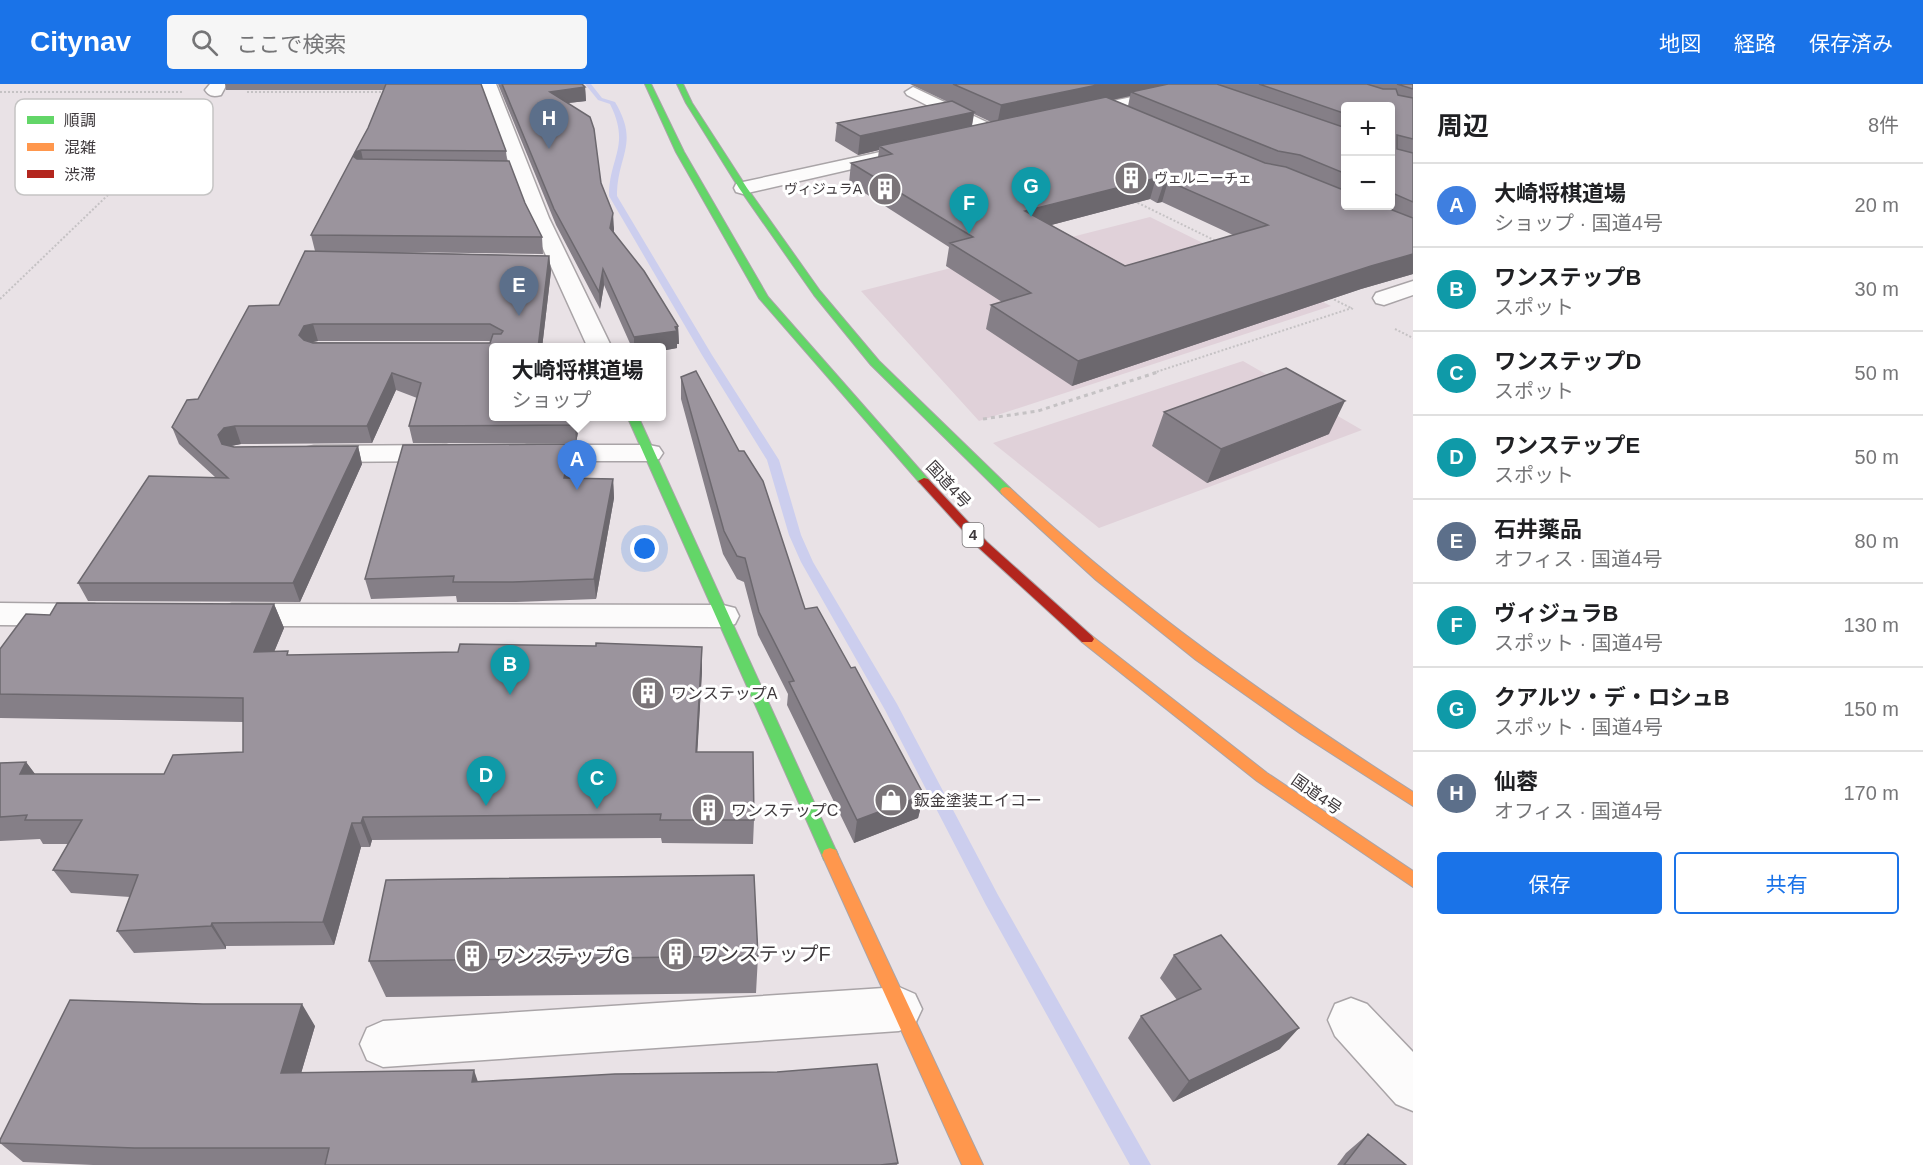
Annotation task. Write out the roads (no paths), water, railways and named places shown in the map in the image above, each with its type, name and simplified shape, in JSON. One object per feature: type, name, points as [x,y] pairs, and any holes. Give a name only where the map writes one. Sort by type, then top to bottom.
[{"type":"main road","name":"国道4号","points":[[648,84],[680,152],[764,298],[883,437],[983,545],[1104,654],[1263,777],[1413,880]]},
{"type":"main road","name":"国道4号","points":[[680,84],[689,103],[743,188],[817,293],[876,363],[1042,527],[1158,625],[1302,729],[1413,800]]},
{"type":"main road","points":[[634,421],[899,1009],[973,1165]]},
{"type":"street","points":[[488,84],[539,218],[598,343]]},
{"type":"street","points":[[1058,118],[1202,86],[1227,101]]},
{"type":"street","points":[[1127,87],[1154,97]]},
{"type":"street","points":[[913,92],[993,132]]},
{"type":"street","points":[[1102,109],[1134,123]]},
{"type":"street","points":[[970,137],[1015,127]]},
{"type":"street","points":[[743,188],[914,150]]},
{"type":"street","points":[[537,262],[560,263]]},
{"type":"street","points":[[1384,298],[1413,288]]},
{"type":"street","points":[[289,454],[469,453]]},
{"type":"street","points":[[505,453],[649,453]]},
{"type":"street","points":[[0,614],[119,615]]},
{"type":"street","points":[[202,615],[723,616]]},
{"type":"street","points":[[383,1044],[899,1009]]},
{"type":"street","points":[[1351,1020],[1413,1087]]},
{"type":"waterway","points":[[588,84],[600,99],[613,103],[623,127],[623,147],[614,179],[613,196],[707,355],[773,460],[795,535],[807,562],[892,708],[992,900],[1141,1165]]},
{"type":"place","name":"仙蓉","points":[[549,149]]},
{"type":"place","name":"ヴェルニーチェ","points":[[1131,178]]},
{"type":"place","name":"ヴィジュラA","points":[[885,189]]},
{"type":"place","name":"クアルツ・デ・ロシュB","points":[[1031,217]]},
{"type":"place","name":"ヴィジュラB","points":[[969,234]]},
{"type":"place","name":"石井薬品","points":[[519,316]]},
{"type":"place","name":"大崎将棋道場","points":[[577,490]]},
{"type":"place","name":"ワンステップA","points":[[648,693]]},
{"type":"place","name":"ワンステップB","points":[[510,695]]},
{"type":"place","name":"鈑金塗装エイコー","points":[[891,800]]},
{"type":"place","name":"ワンステップE","points":[[486,806]]},
{"type":"place","name":"ワンステップD","points":[[597,809]]},
{"type":"place","name":"ワンステップC","points":[[708,810]]},
{"type":"place","name":"ワンステップF","points":[[676,954]]},
{"type":"place","name":"ワンステップG","points":[[472,956]]}]
